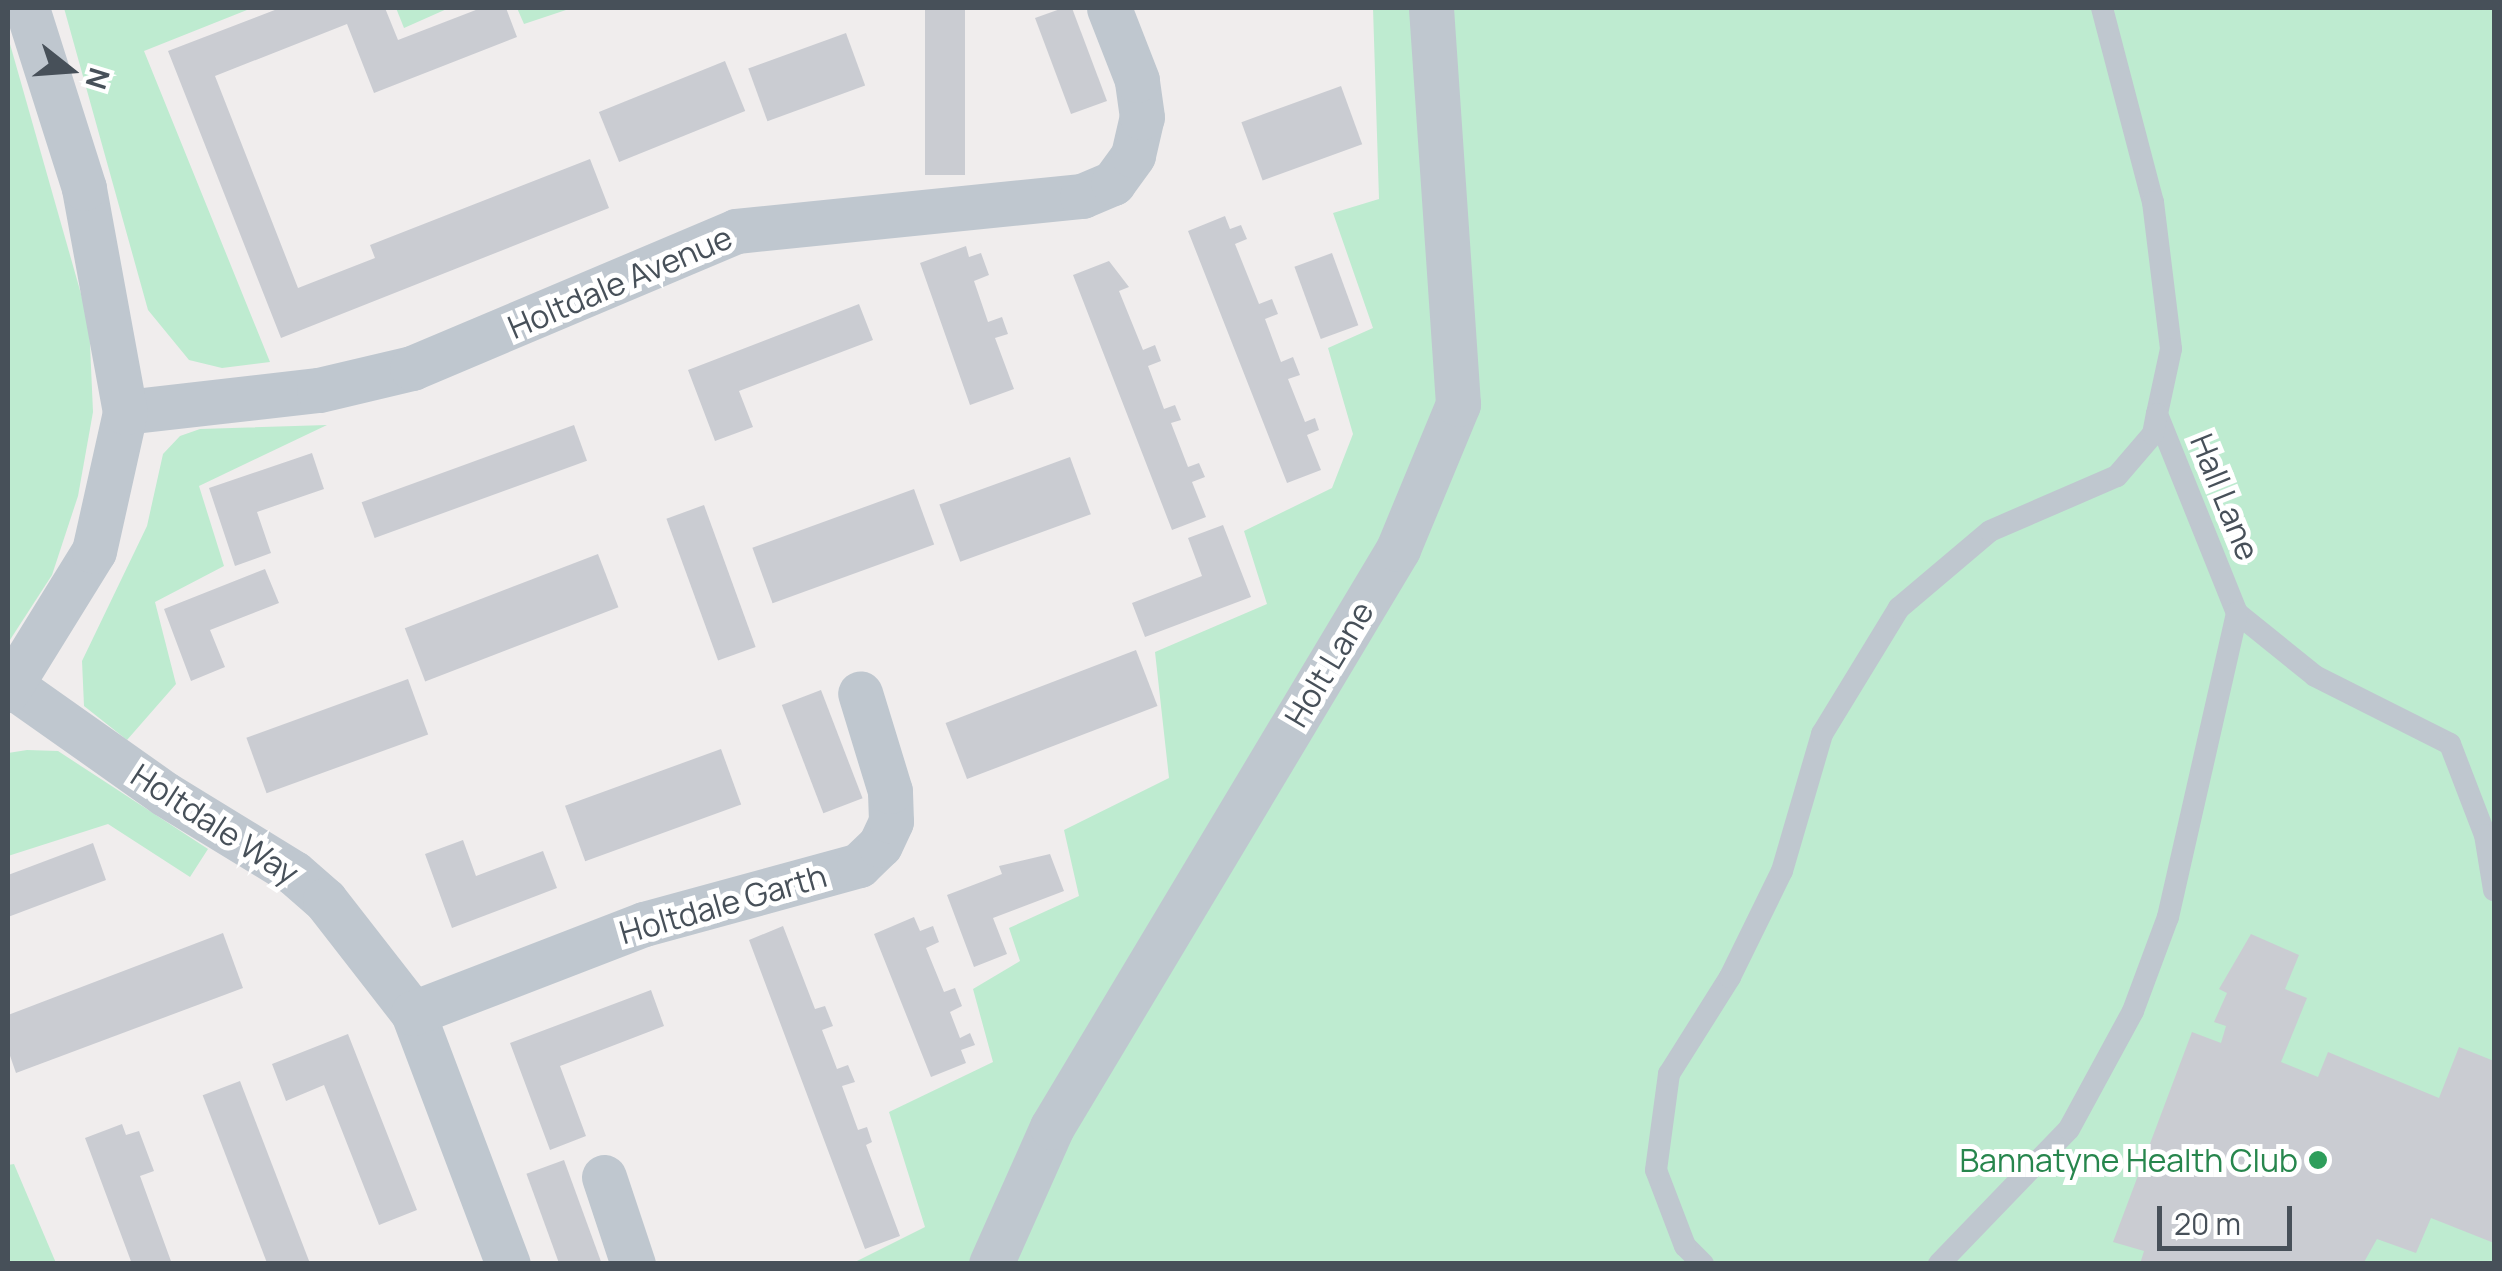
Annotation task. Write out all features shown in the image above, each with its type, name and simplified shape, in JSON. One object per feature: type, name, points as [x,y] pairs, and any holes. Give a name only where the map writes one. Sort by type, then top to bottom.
[{"type":"street","points":[[10,688],[94,552],[124,412],[84,188],[27,8]]},
{"type":"street","name":"Holtdale Avenue","points":[[124,412],[319,390],[412,368],[736,231],[1082,196],[1113,183],[1133,155],[1142,117],[1138,80],[1109,8]]},
{"type":"street","name":"Holt Lane","points":[[991,1264],[1052,1127],[1398,548],[1458,404],[1431,8]]},
{"type":"street","name":"Holtdale Way","points":[[10,688],[165,794],[294,873],[325,900],[413,1013],[508,1264]]},
{"type":"street","name":"Holtdale Garth","points":[[413,1013],[644,924],[858,865],[880,846],[891,821],[890,791],[860,693]]},
{"type":"street","points":[[604,1177],[633,1264]]},
{"type":"lane","name":"Hall Lane","points":[[2102,8],[2153,202],[2171,349],[2157,414],[2237,613],[2315,676],[2450,744],[2485,835],[2494,890]]},
{"type":"lane","points":[[1703,1264],[1685,1246],[1656,1170],[1669,1074],[1730,977],[1782,871],[1822,734],[1899,608],[1990,531],[2116,476],[2153,434],[2157,414]]},
{"type":"lane","points":[[1940,1264],[2069,1129],[2133,1011],[2168,918],[2237,613]]},
{"type":"green space","points":[[64,8],[252,8],[144,51],[270,362],[222,368],[189,360],[148,310]]},
{"type":"green space","points":[[396,8],[449,8],[404,28]]},
{"type":"green space","points":[[517,8],[572,8],[524,24]]},
{"type":"green space","points":[[1373,8],[2494,8],[2494,1263],[851,1264],[925,1227],[889,1112],[993,1062],[973,989],[1020,961],[1009,928],[1079,896],[1064,830],[1169,778],[1155,652],[1267,604],[1244,531],[1332,488],[1353,434],[1328,348],[1373,328],[1333,213],[1379,199]]},
{"type":"green space","points":[[8,37],[89,322],[93,412],[78,496],[52,575],[8,643]]},
{"type":"green space","points":[[327,425],[199,486],[224,566],[155,602],[176,684],[127,740],[84,706],[82,661],[147,526],[163,454],[180,436],[200,429]]},
{"type":"green space","points":[[58,751],[208,849],[190,877],[108,824],[8,856],[8,753]]},
{"type":"green space","points":[[14,1164],[56,1263],[8,1263],[8,1165]]},
{"type":"building","points":[[280,8],[385,8],[398,40],[481,8],[506,8],[517,37],[374,93],[347,24],[215,76],[298,288],[375,258],[370,245],[590,159],[609,208],[281,338],[168,51]]},
{"type":"building","points":[[925,8],[965,8],[965,175],[925,175]]},
{"type":"building","points":[[1072,8],[1107,101],[1071,114],[1035,18]]},
{"type":"building","points":[[846,33],[865,86],[767,121],[748,69]]},
{"type":"building","points":[[725,61],[745,111],[619,162],[599,112]]},
{"type":"building","points":[[1341,86],[1362,144],[1263,181],[1241,122]]},
{"type":"building","points":[[1225,216],[1230,229],[1241,225],[1247,239],[1235,244],[1259,304],[1272,299],[1278,314],[1265,319],[1281,362],[1293,357],[1300,375],[1288,379],[1305,422],[1315,418],[1319,430],[1307,435],[1321,470],[1287,483],[1188,231]]},
{"type":"building","points":[[966,246],[969,257],[981,253],[989,275],[974,281],[988,322],[1002,317],[1008,334],[995,338],[1014,389],[970,405],[920,263]]},
{"type":"building","points":[[1332,253],[1358,325],[1321,339],[1294,267]]},
{"type":"building","points":[[1109,261],[1129,287],[1119,291],[1143,350],[1155,345],[1161,361],[1148,366],[1164,409],[1175,405],[1181,420],[1171,423],[1188,467],[1199,463],[1205,477],[1192,482],[1206,517],[1172,530],[1073,275]]},
{"type":"building","points":[[859,304],[873,340],[739,391],[753,427],[715,441],[688,370]]},
{"type":"building","points":[[574,425],[587,461],[375,538],[362,502]]},
{"type":"building","points":[[312,453],[324,489],[257,512],[271,553],[235,566],[209,488]]},
{"type":"building","points":[[1070,457],[1091,514],[960,562],[939,505]]},
{"type":"building","points":[[914,489],[934,544],[773,603],[752,548]]},
{"type":"building","points":[[704,505],[756,647],[718,661],[666,519]]},
{"type":"building","points":[[1223,525],[1251,597],[1145,637],[1132,603],[1202,576],[1188,538]]},
{"type":"building","points":[[598,554],[618,607],[425,681],[405,628]]},
{"type":"building","points":[[265,569],[279,603],[210,630],[225,667],[191,681],[164,609]]},
{"type":"building","points":[[1136,650],[1158,706],[967,779],[946,723]]},
{"type":"building","points":[[408,679],[428,734],[267,793],[246,738]]},
{"type":"building","points":[[821,690],[863,798],[823,813],[782,705]]},
{"type":"building","points":[[721,749],[741,804],[585,861],[565,806]]},
{"type":"building","points":[[463,840],[476,876],[543,851],[557,888],[452,928],[425,854]]},
{"type":"building","points":[[93,843],[106,880],[8,917],[8,875]]},
{"type":"building","points":[[1050,854],[1064,891],[993,918],[1007,954],[974,967],[947,895],[1002,874],[999,866]]},
{"type":"building","points":[[914,917],[920,931],[933,926],[939,942],[926,948],[944,992],[955,988],[962,1006],[950,1012],[960,1038],[970,1033],[975,1045],[961,1050],[966,1063],[931,1077],[874,934]]},
{"type":"building","points":[[783,926],[815,1009],[825,1006],[833,1026],[822,1030],[837,1069],[848,1065],[855,1082],[842,1086],[858,1130],[867,1127],[872,1142],[866,1145],[900,1236],[865,1249],[749,940]]},
{"type":"building","points":[[223,933],[243,988],[16,1073],[8,1050],[8,1015]]},
{"type":"building","points":[[2251,934],[2299,955],[2285,989],[2307,998],[2281,1062],[2318,1077],[2328,1052],[2439,1098],[2459,1047],[2494,1061],[2494,1243],[2431,1218],[2416,1253],[2377,1239],[2363,1264],[2140,1264],[2144,1251],[2113,1242],[2192,1032],[2221,1043],[2226,1026],[2214,1022],[2227,993],[2219,989]]},
{"type":"building","points":[[651,990],[664,1026],[560,1066],[586,1136],[550,1150],[510,1043]]},
{"type":"building","points":[[348,1034],[417,1210],[379,1225],[324,1085],[286,1101],[272,1064]]},
{"type":"building","points":[[240,1081],[310,1264],[267,1264],[203,1095]]},
{"type":"building","points":[[122,1124],[126,1135],[139,1131],[154,1171],[140,1176],[172,1264],[132,1264],[85,1138]]},
{"type":"building","points":[[564,1160],[602,1264],[559,1264],[526,1174]]},
{"type":"place","name":"Bannatyne Health Club","points":[[2318,1160]]}]
